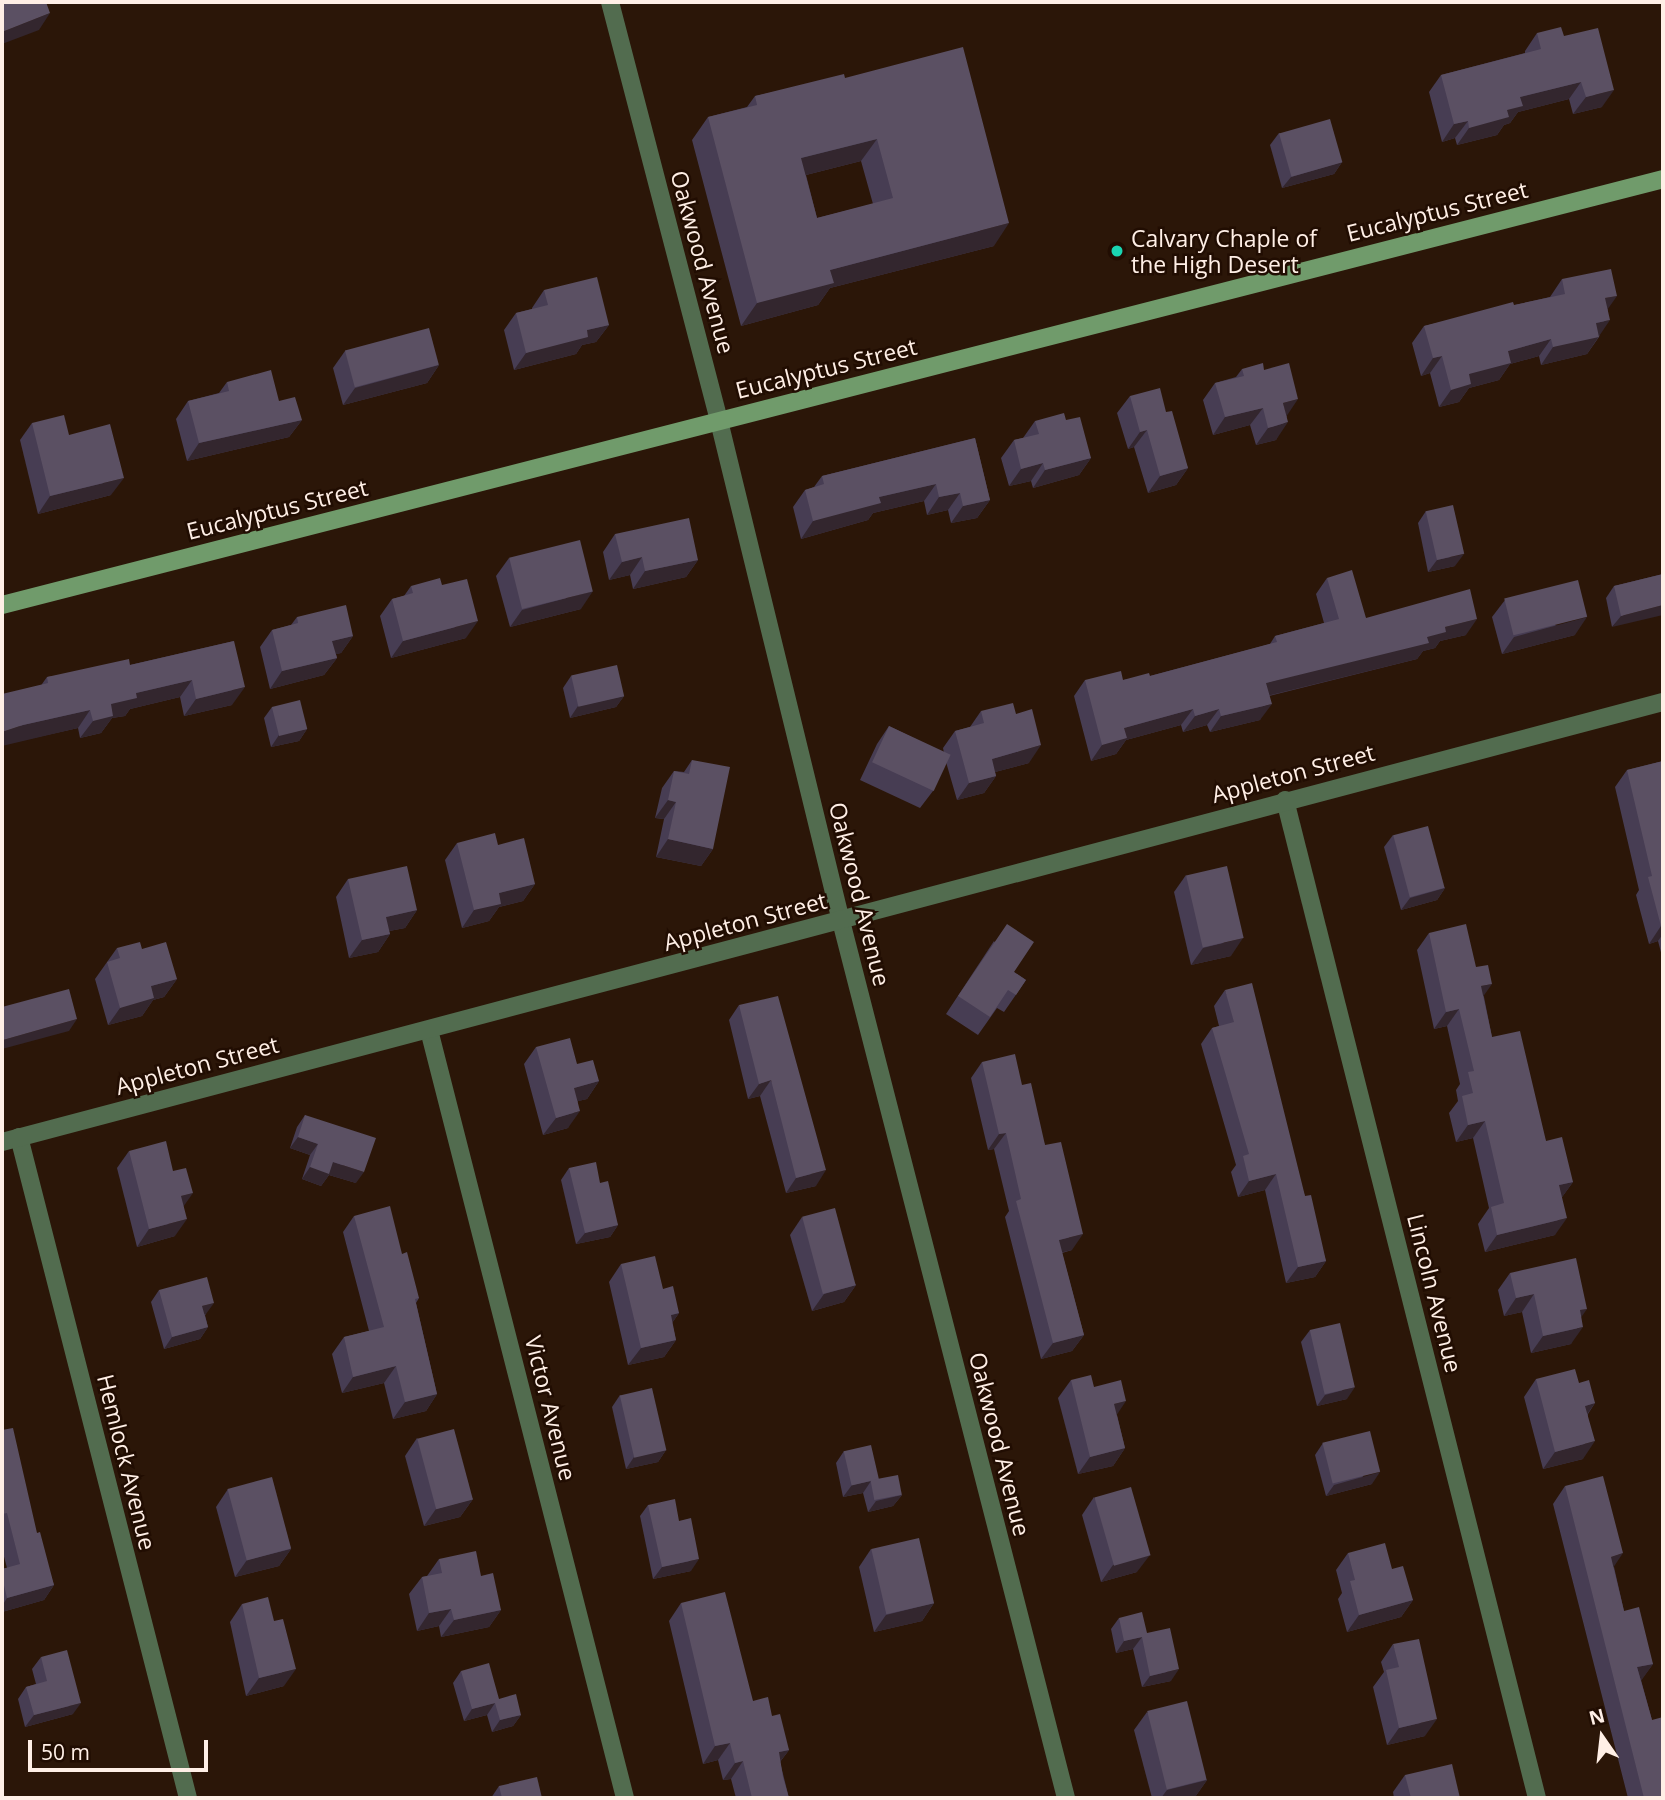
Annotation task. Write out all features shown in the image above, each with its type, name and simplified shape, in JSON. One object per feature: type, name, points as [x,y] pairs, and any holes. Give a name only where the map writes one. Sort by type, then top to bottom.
[{"type":"main road","name":"Eucalyptus Street","points":[[2,604],[1663,178]]},
{"type":"street","name":"Oakwood Avenue","points":[[610,2],[719,421],[841,921],[1066,1798]]},
{"type":"street","name":"Appleton Street","points":[[10,1139],[1663,702]]},
{"type":"street","name":"Lincoln Avenue","points":[[1285,800],[1537,1798]]},
{"type":"street","name":"Victor Avenue","points":[[429,1030],[625,1798]]},
{"type":"street","name":"Hemlock Avenue","points":[[10,1139],[188,1798]]},
{"type":"building","points":[[2,2],[46,2],[50,13],[2,32]]},
{"type":"building","points":[[1561,27],[1564,36],[1598,28],[1614,90],[1586,97],[1581,82],[1520,97],[1523,106],[1507,110],[1509,117],[1469,128],[1468,121],[1454,124],[1441,75],[1541,49],[1537,33]]},
{"type":"building","points":[[963,47],[1009,223],[830,270],[834,283],[757,303],[708,117],[757,105],[755,96],[844,74],[845,78]],"holes":[[[877,139],[893,198],[817,218],[801,158]]]},
{"type":"building","points":[[1330,119],[1342,162],[1291,177],[1279,134]]},
{"type":"building","points":[[1611,269],[1617,296],[1605,298],[1610,320],[1596,323],[1599,337],[1553,347],[1551,339],[1508,351],[1511,363],[1469,374],[1471,384],[1451,390],[1442,356],[1433,358],[1424,326],[1513,302],[1514,305],[1565,294],[1562,279]]},
{"type":"building","points":[[597,277],[609,325],[587,330],[588,337],[526,353],[516,313],[548,305],[544,290]]},
{"type":"building","points":[[429,328],[439,365],[355,387],[345,351]]},
{"type":"building","points":[[1263,363],[1264,370],[1289,363],[1298,399],[1283,403],[1288,422],[1268,428],[1263,408],[1225,417],[1215,383],[1244,376],[1242,369]]},
{"type":"building","points":[[271,370],[279,401],[295,397],[302,420],[199,443],[188,401],[229,391],[227,382]]},
{"type":"building","points":[[1160,388],[1166,412],[1172,411],[1188,468],[1160,476],[1147,430],[1140,432],[1130,396]]},
{"type":"building","points":[[1064,413],[1066,420],[1080,417],[1091,458],[1045,470],[1043,463],[1021,469],[1014,440],[1039,434],[1035,421]]},
{"type":"building","points":[[64,415],[69,435],[110,424],[124,478],[50,496],[32,423]]},
{"type":"building","points":[[975,438],[990,500],[963,506],[960,493],[939,497],[936,484],[879,497],[881,503],[813,521],[805,490],[824,484],[822,476]]},
{"type":"building","points":[[1453,505],[1464,554],[1437,560],[1426,511]]},
{"type":"building","points":[[689,518],[698,560],[645,571],[642,557],[622,562],[615,534]]},
{"type":"building","points":[[580,540],[593,591],[522,609],[509,558]]},
{"type":"building","points":[[1352,570],[1366,618],[1470,589],[1477,619],[1445,627],[1446,632],[1427,637],[1429,643],[1266,683],[1272,704],[1221,716],[1219,709],[1195,716],[1193,709],[1124,728],[1127,738],[1102,745],[1085,680],[1121,671],[1123,680],[1149,673],[1150,676],[1277,642],[1275,636],[1339,619],[1327,578]]},
{"type":"building","points":[[1663,574],[1663,605],[1621,616],[1614,586]]},
{"type":"building","points":[[440,578],[442,585],[467,579],[478,621],[403,641],[392,599],[413,593],[411,586]]},
{"type":"building","points":[[1578,580],[1587,617],[1513,635],[1504,598]]},
{"type":"building","points":[[346,605],[353,636],[332,641],[337,658],[282,671],[272,630],[298,623],[297,617]]},
{"type":"building","points":[[234,641],[245,687],[196,699],[192,680],[136,693],[137,698],[111,704],[113,716],[93,721],[90,710],[2,732],[2,694],[48,683],[47,677],[129,659],[130,665]]},
{"type":"building","points":[[617,665],[624,696],[578,707],[571,676]]},
{"type":"building","points":[[300,700],[307,729],[279,736],[272,707]]},
{"type":"building","points":[[1013,703],[1016,714],[1032,709],[1041,745],[992,759],[996,776],[969,783],[955,731],[984,723],[981,711]]},
{"type":"building","points":[[889,726],[951,755],[934,791],[872,762]]},
{"type":"building","points":[[692,760],[730,767],[713,849],[668,839],[676,802],[668,800],[674,771],[689,774]]},
{"type":"building","points":[[1663,761],[1661,926],[1648,877],[1652,876],[1627,770]]},
{"type":"building","points":[[1428,826],[1445,888],[1410,897],[1393,835]]},
{"type":"building","points":[[495,833],[498,845],[524,838],[535,884],[499,893],[501,904],[474,910],[457,843]]},
{"type":"building","points":[[407,866],[417,910],[386,917],[390,934],[362,940],[348,879]]},
{"type":"building","points":[[1227,866],[1244,938],[1203,948],[1186,875]]},
{"type":"building","points":[[1007,924],[1034,942],[1014,972],[1026,980],[1016,995],[1008,990],[990,1017],[958,996]]},
{"type":"building","points":[[1466,924],[1476,967],[1488,965],[1492,984],[1481,986],[1492,1037],[1520,1031],[1546,1141],[1562,1137],[1573,1182],[1559,1185],[1567,1218],[1497,1235],[1491,1207],[1504,1203],[1485,1121],[1468,1125],[1462,1096],[1473,1093],[1468,1072],[1474,1071],[1459,1009],[1446,1012],[1429,933]]},
{"type":"building","points":[[140,942],[142,949],[166,942],[177,979],[151,986],[154,998],[120,1008],[107,962],[120,958],[117,948]]},
{"type":"building","points":[[1252,983],[1305,1196],[1311,1195],[1326,1261],[1298,1267],[1276,1174],[1249,1181],[1243,1156],[1249,1154],[1212,1028],[1234,1022],[1225,990]]},
{"type":"building","points":[[69,989],[77,1019],[3,1040],[2,1007]]},
{"type":"building","points":[[778,996],[826,1170],[796,1178],[771,1080],[759,1084],[739,1005]]},
{"type":"building","points":[[570,1038],[577,1064],[593,1060],[599,1081],[574,1088],[580,1111],[556,1118],[536,1047]]},
{"type":"building","points":[[1015,1054],[1022,1085],[1031,1083],[1045,1145],[1061,1142],[1083,1234],[1059,1240],[1084,1335],[1053,1343],[1016,1201],[1021,1199],[1006,1133],[999,1134],[982,1062]]},
{"type":"building","points":[[305,1115],[376,1138],[364,1172],[333,1162],[329,1174],[310,1167],[318,1144],[298,1137]]},
{"type":"building","points":[[166,1141],[173,1171],[186,1168],[193,1193],[181,1196],[187,1219],[149,1229],[129,1151]]},
{"type":"building","points":[[596,1162],[600,1183],[608,1181],[618,1225],[585,1233],[569,1168]]},
{"type":"building","points":[[390,1206],[402,1254],[407,1252],[419,1298],[415,1299],[437,1394],[405,1402],[396,1366],[353,1377],[344,1337],[384,1327],[354,1216]]},
{"type":"building","points":[[835,1208],[856,1285],[823,1294],[802,1217]]},
{"type":"building","points":[[655,1256],[663,1289],[673,1286],[679,1313],[671,1315],[676,1340],[641,1348],[621,1264]]},
{"type":"building","points":[[1576,1258],[1587,1309],[1580,1310],[1583,1327],[1543,1336],[1534,1294],[1516,1298],[1510,1273]]},
{"type":"building","points":[[207,1277],[214,1303],[202,1306],[208,1327],[172,1337],[159,1290]]},
{"type":"building","points":[[1340,1323],[1355,1387],[1325,1394],[1310,1330]]},
{"type":"building","points":[[1575,1369],[1579,1383],[1589,1380],[1595,1403],[1585,1406],[1595,1441],[1555,1452],[1536,1379]]},
{"type":"building","points":[[1091,1375],[1094,1387],[1121,1380],[1126,1401],[1114,1404],[1125,1448],[1090,1457],[1071,1380]]},
{"type":"building","points":[[652,1388],[666,1450],[634,1458],[620,1395]]},
{"type":"building","points":[[13,1428],[37,1533],[40,1532],[54,1585],[7,1598],[2,1569],[20,1564],[7,1513],[2,1514],[2,1430]]},
{"type":"building","points":[[454,1429],[473,1500],[436,1509],[417,1439]]},
{"type":"building","points":[[1370,1431],[1380,1472],[1333,1484],[1322,1443]]},
{"type":"building","points":[[871,1445],[879,1479],[852,1485],[844,1451]]},
{"type":"building","points":[[898,1475],[902,1495],[874,1500],[871,1480]]},
{"type":"building","points":[[1603,1476],[1623,1553],[1611,1557],[1624,1611],[1639,1607],[1653,1664],[1637,1667],[1652,1720],[1663,1717],[1663,1798],[1644,1798],[1565,1486]]},
{"type":"building","points":[[272,1477],[291,1548],[247,1560],[228,1489]]},
{"type":"building","points":[[1131,1487],[1151,1555],[1114,1566],[1094,1497]]},
{"type":"building","points":[[675,1499],[679,1521],[691,1518],[699,1559],[662,1567],[648,1505]]},
{"type":"building","points":[[919,1538],[934,1603],[886,1614],[871,1549]]},
{"type":"building","points":[[1385,1543],[1392,1569],[1403,1566],[1413,1600],[1359,1615],[1350,1581],[1355,1580],[1348,1553]]},
{"type":"building","points":[[476,1551],[481,1576],[493,1573],[501,1610],[454,1620],[451,1609],[429,1613],[422,1577],[442,1573],[439,1559]]},
{"type":"building","points":[[725,1592],[753,1701],[768,1697],[772,1716],[780,1714],[789,1750],[779,1752],[789,1798],[752,1798],[743,1761],[735,1763],[730,1743],[715,1746],[681,1603]]},
{"type":"building","points":[[268,1597],[274,1621],[283,1619],[296,1669],[259,1678],[242,1604]]},
{"type":"building","points":[[1142,1612],[1147,1633],[1170,1628],[1179,1669],[1150,1676],[1142,1637],[1124,1641],[1119,1618]]},
{"type":"building","points":[[1419,1639],[1437,1719],[1399,1728],[1386,1670],[1399,1667],[1393,1644]]},
{"type":"building","points":[[67,1650],[81,1703],[34,1715],[26,1687],[47,1681],[41,1657]]},
{"type":"building","points":[[489,1663],[499,1699],[516,1694],[521,1715],[500,1720],[495,1703],[472,1709],[461,1671]]},
{"type":"building","points":[[1187,1701],[1207,1780],[1167,1790],[1147,1711]]},
{"type":"building","points":[[1452,1764],[1460,1798],[1411,1798],[1405,1775]]},
{"type":"building","points":[[537,1777],[542,1798],[502,1798],[499,1786]]},
{"type":"place","name":"Calvary Chaple of the High Desert","points":[[1117,251]]}]
